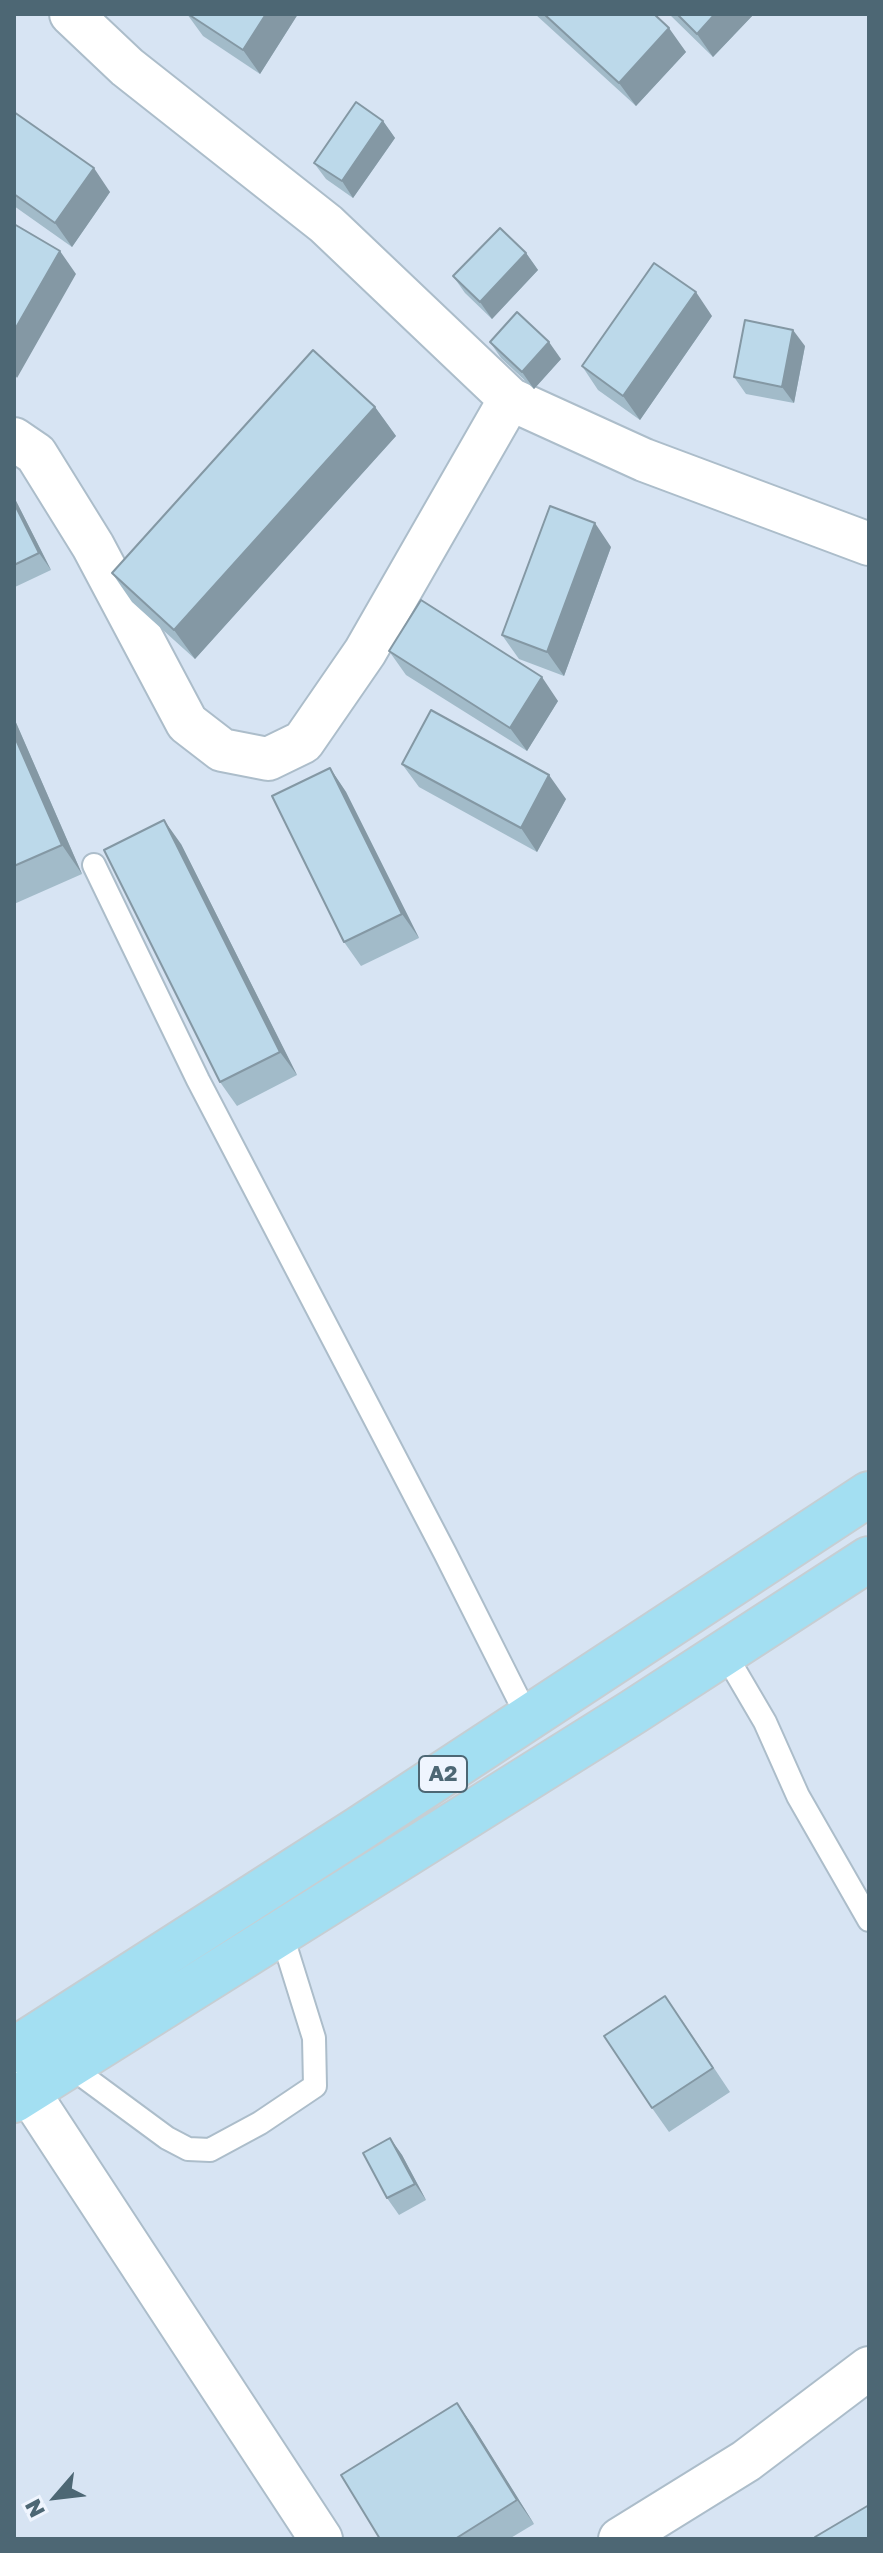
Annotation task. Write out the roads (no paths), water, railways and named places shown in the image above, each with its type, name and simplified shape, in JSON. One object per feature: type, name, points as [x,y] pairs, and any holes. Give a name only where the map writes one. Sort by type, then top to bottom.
[{"type":"highway","name":"A2","points":[[18,2080],[528,1718],[869,1494]]},
{"type":"highway","name":"A2","points":[[18,2080],[68,2065],[869,1559]]},
{"type":"street","points":[[71,14],[127,67],[326,224],[510,399],[644,460],[869,544]]},
{"type":"street","points":[[14,439],[36,454],[85,533],[187,723],[222,750],[268,759],[303,742],[365,652],[510,399]]},
{"type":"street","points":[[18,2080],[321,2539]]},
{"type":"street","points":[[620,2539],[746,2461],[869,2368]]},
{"type":"lane","points":[[94,865],[198,1080],[528,1718]]},
{"type":"lane","points":[[724,1652],[765,1722],[792,1784],[869,1920]]},
{"type":"lane","points":[[68,2065],[167,2138],[188,2149],[210,2150],[260,2123],[315,2086],[314,2038],[281,1932]]}]
